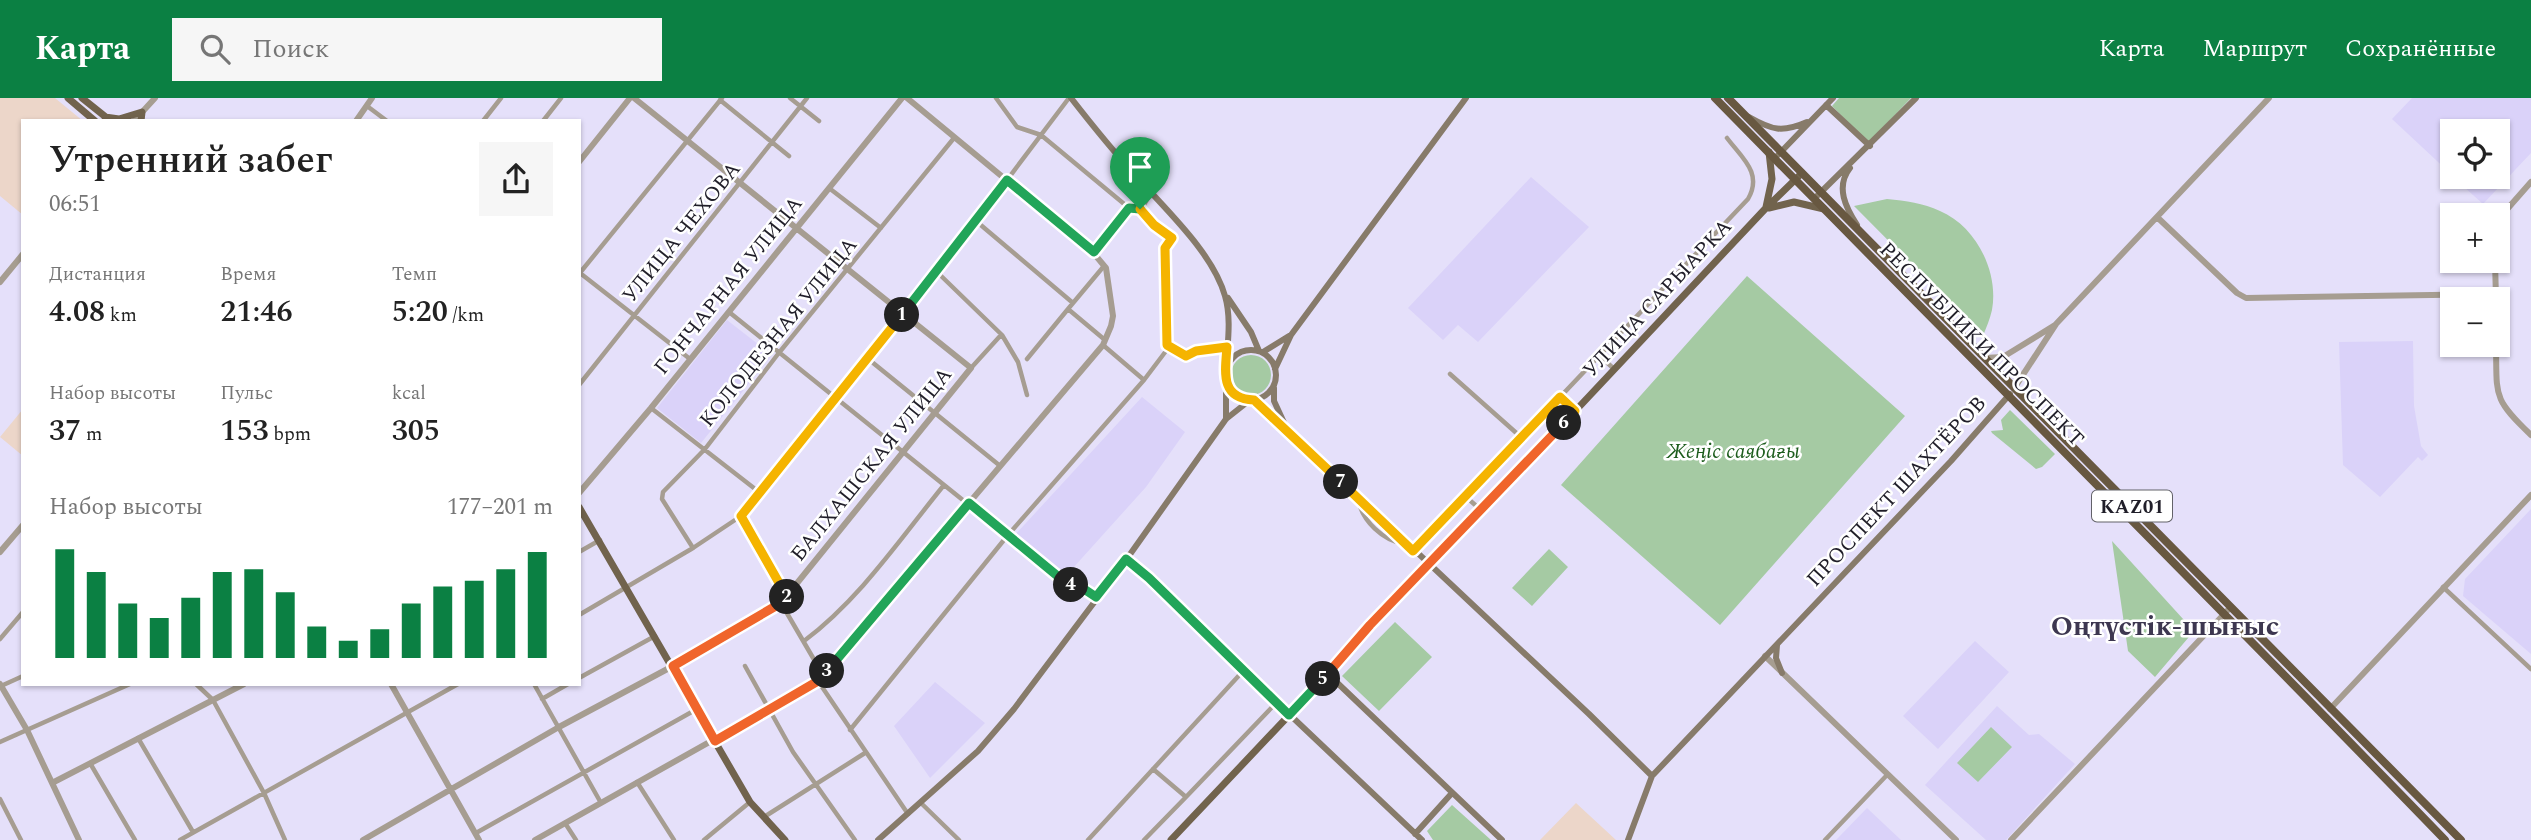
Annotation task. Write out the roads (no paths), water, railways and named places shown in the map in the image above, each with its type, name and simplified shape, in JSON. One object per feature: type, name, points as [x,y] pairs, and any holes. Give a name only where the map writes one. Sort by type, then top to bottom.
[{"type":"highway","name":"РЕСПУБЛИКИ ПРОСПЕКТ","points":[[1715,98],[1775,154],[1822,191],[1985,358],[2012,391],[2224,615],[2445,840]]},
{"type":"highway","name":"РЕСПУБЛИКИ ПРОСПЕКТ","points":[[1728,98],[1744,114],[1795,180],[2231,607],[2460,840]]},
{"type":"main road","points":[[68,98],[93,119]]},
{"type":"main road","points":[[82,98],[108,119],[119,119],[142,112],[141,119]]},
{"type":"main road","points":[[1070,98],[1205,257],[1224,293],[1261,351],[1273,362],[1274,401],[1288,432]]},
{"type":"main road","points":[[1275,369],[1290,335],[1466,98]]},
{"type":"main road","points":[[1765,209],[1771,190],[1775,154],[1833,98]]},
{"type":"main road","points":[[1814,199],[1916,98]]},
{"type":"main road","points":[[1826,105],[1867,148]]},
{"type":"main road","points":[[1744,114],[1769,128],[1787,129],[1812,120]]},
{"type":"main road","points":[[1862,232],[1845,206],[1843,182],[1847,172],[1867,148]]},
{"type":"main road","name":"УЛИЦА САРЫАРКА","points":[[1171,840],[1328,674],[1370,625],[1802,173]]},
{"type":"main road","points":[[1765,209],[1794,202],[1824,209]]},
{"type":"main road","points":[[1224,293],[1228,310],[1226,419]]},
{"type":"main road","points":[[1226,371],[1227,364],[1236,354],[1250,349],[1261,351],[1290,335]]},
{"type":"main road","points":[[1226,379],[1234,394],[1252,400],[1288,432],[1589,714],[1651,776]]},
{"type":"main road","points":[[878,840],[964,765],[996,730],[1126,559],[1226,419],[1252,400],[1267,393],[1275,381]]},
{"type":"main road","name":"ПРОСПЕКТ ШАХТЁРОВ","points":[[1629,840],[1651,776],[1951,461],[2012,391]]},
{"type":"main road","points":[[581,509],[750,802],[785,840]]},
{"type":"main road","points":[[1779,641],[1776,658],[1782,673]]},
{"type":"main road","points":[[1328,674],[1502,840]]},
{"type":"main road","points":[[1289,715],[1422,840]]},
{"type":"main road","points":[[1415,834],[1452,793]]},
{"type":"street","points":[[136,119],[155,98]]},
{"type":"street","points":[[357,119],[372,98]]},
{"type":"street","points":[[485,119],[501,98]]},
{"type":"street","points":[[545,119],[561,98]]},
{"type":"street","points":[[581,160],[632,98],[741,182],[971,368]]},
{"type":"street","points":[[790,98],[819,121]]},
{"type":"street","name":"УЛИЦА ЧЕХОВА","points":[[581,382],[807,98]]},
{"type":"street","points":[[996,98],[1017,127],[1041,135],[1129,208],[1140,209],[1154,225],[1172,238],[1165,248],[1167,345],[1186,356],[1196,351],[1227,347]]},
{"type":"street","points":[[581,614],[693,548],[741,516],[976,221],[1070,98]]},
{"type":"street","name":"ПРОСПЕКТ ШАХТЁРОВ","points":[[2012,391],[2056,324],[2269,98]]},
{"type":"street","points":[[581,272],[721,99],[789,156]]},
{"type":"street","points":[[535,840],[818,681],[1104,343],[1112,316],[1105,264],[1007,180],[900,99]]},
{"type":"street","name":"ГОНЧАРНАЯ УЛИЦА","points":[[581,491],[900,99]]},
{"type":"street","points":[[367,106],[384,119]]},
{"type":"street","name":"КОЛОДЕЗНАЯ УЛИЦА","points":[[693,548],[662,496],[705,449],[778,354],[954,138]]},
{"type":"street","points":[[1413,551],[1748,199],[1754,189],[1754,179],[1748,163],[1727,138]]},
{"type":"street","points":[[2510,206],[2531,182]]},
{"type":"street","points":[[828,188],[881,228]]},
{"type":"street","points":[[1140,209],[1151,193]]},
{"type":"street","points":[[1094,252],[1129,208]]},
{"type":"street","points":[[2157,217],[2237,293],[2246,298],[2440,297]]},
{"type":"street","points":[[976,221],[1073,303]]},
{"type":"street","points":[[0,282],[21,256]]},
{"type":"street","points":[[1027,359],[1105,264]]},
{"type":"street","points":[[936,271],[1002,335],[1018,362],[1027,395]]},
{"type":"street","points":[[581,274],[690,359]]},
{"type":"street","points":[[1068,309],[1144,380]]},
{"type":"street","points":[[729,312],[1066,583],[1076,585],[1096,597]]},
{"type":"street","points":[[1985,358],[2003,357],[2056,324]]},
{"type":"street","name":"БАЛХАШСКАЯ УЛИЦА","points":[[363,840],[781,603],[971,368],[1002,335]]},
{"type":"street","points":[[850,730],[1008,535],[1144,380],[1169,347]]},
{"type":"street","points":[[1600,356],[1614,369]]},
{"type":"street","points":[[2497,357],[2498,395],[2503,408],[2531,435]]},
{"type":"street","points":[[867,358],[999,465]]},
{"type":"street","points":[[1450,374],[1522,438]]},
{"type":"street","points":[[1560,397],[1575,411]]},
{"type":"street","points":[[651,408],[759,492]]},
{"type":"street","points":[[804,642],[830,622],[848,603],[944,485]]},
{"type":"street","points":[[2323,715],[2531,495]]},
{"type":"street","points":[[1466,497],[1481,510]]},
{"type":"street","points":[[741,516],[787,597]]},
{"type":"street","points":[[0,552],[21,527]]},
{"type":"street","points":[[581,551],[600,540]]},
{"type":"street","points":[[1126,559],[1149,578],[1289,715]]},
{"type":"street","points":[[2442,587],[2531,669]]},
{"type":"street","points":[[781,603],[824,675]]},
{"type":"street","points":[[2011,840],[2231,607]]},
{"type":"street","points":[[0,639],[21,614]]},
{"type":"street","points":[[581,677],[655,635]]},
{"type":"street","points":[[1765,656],[1956,840]]},
{"type":"street","points":[[745,666],[793,752],[855,840]]},
{"type":"street","points":[[1088,840],[1244,669]]},
{"type":"street","points":[[21,677],[1,685],[27,730],[79,840]]},
{"type":"street","points":[[818,681],[908,814]]},
{"type":"street","points":[[0,742],[126,686]]},
{"type":"street","points":[[198,686],[213,700],[264,793],[285,840]]},
{"type":"street","points":[[52,783],[240,686]]},
{"type":"street","points":[[392,686],[477,837],[696,709]]},
{"type":"street","points":[[180,840],[454,686]]},
{"type":"street","points":[[535,686],[601,803]]},
{"type":"street","points":[[542,699],[565,686]]},
{"type":"street","points":[[1144,840],[1277,702]]},
{"type":"street","points":[[138,738],[193,832]]},
{"type":"street","points":[[763,818],[865,753]]},
{"type":"street","points":[[90,763],[135,840]]},
{"type":"street","points":[[1153,769],[1186,797]]},
{"type":"street","points":[[1825,840],[1886,775]]},
{"type":"street","points":[[637,782],[674,840]]},
{"type":"street","points":[[0,799],[21,840]]},
{"type":"street","points":[[704,840],[750,802]]},
{"type":"street","points":[[921,803],[959,840]]},
{"type":"street","points":[[564,822],[576,840]]},
{"type":"district","name":"Оңтүстік-шығыс","points":[[2165,625]]},
{"type":"park label","name":"Жеңіс саябағы","points":[[1733,451]]}]
